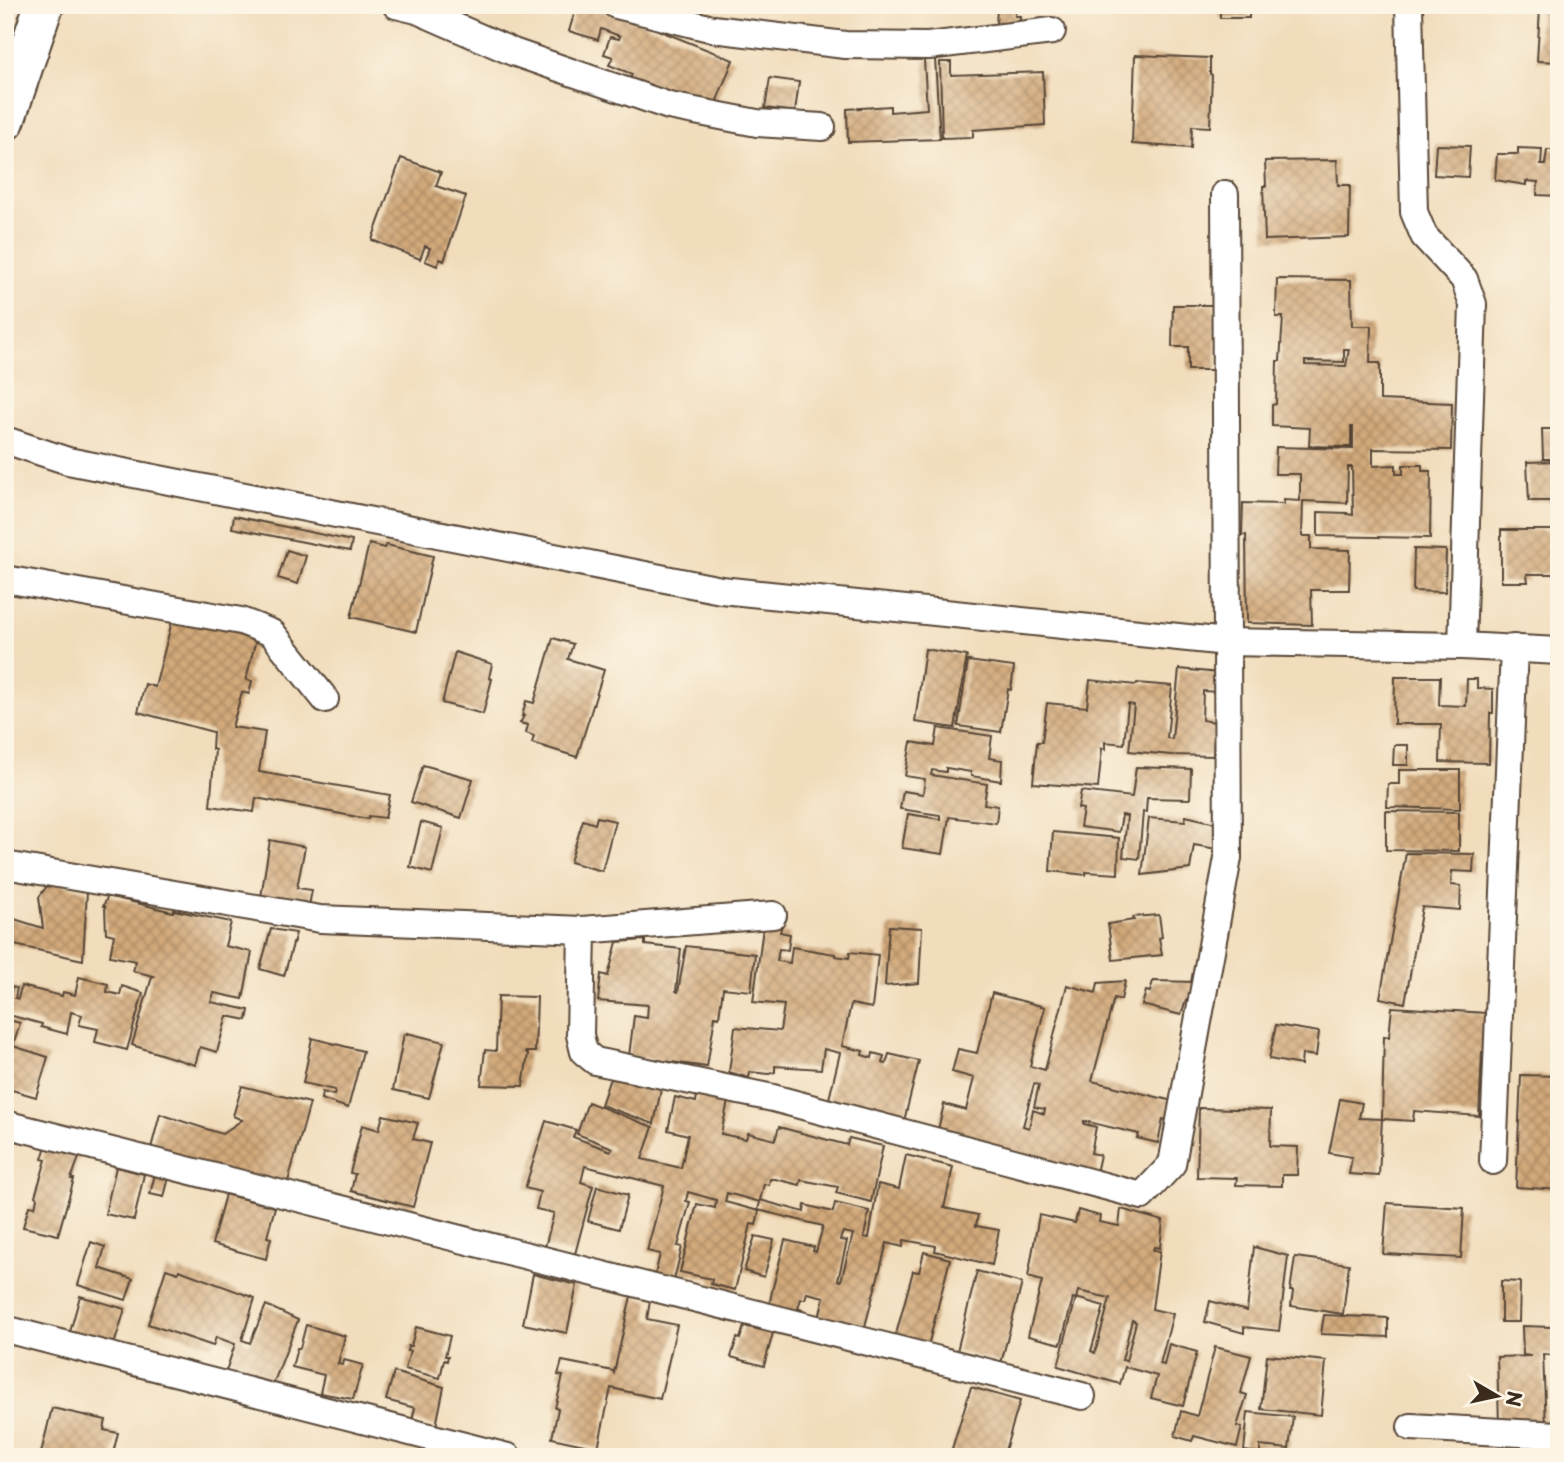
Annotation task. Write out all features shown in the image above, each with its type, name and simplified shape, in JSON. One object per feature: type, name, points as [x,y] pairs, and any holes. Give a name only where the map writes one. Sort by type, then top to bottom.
[{"type":"main road","points":[[5,121],[44,5]]},
{"type":"street","points":[[396,5],[417,10],[513,52],[668,106],[757,123],[822,127]]},
{"type":"street","points":[[616,5],[713,29],[845,45],[928,46],[1052,31]]},
{"type":"street","points":[[1409,5],[1414,212],[1424,236],[1464,279],[1473,304],[1462,646]]},
{"type":"street","points":[[582,930],[580,1035],[584,1052],[594,1061],[773,1098],[1142,1196],[1172,1164],[1228,858],[1225,194]]},
{"type":"street","points":[[5,440],[68,461],[721,590],[1227,642],[1462,646],[1559,651]]},
{"type":"street","points":[[5,579],[241,621],[272,633],[325,699]]},
{"type":"street","points":[[1493,1161],[1514,649]]},
{"type":"street","points":[[5,865],[320,919],[582,930],[773,915]]},
{"type":"street","points":[[5,1124],[1082,1396]]},
{"type":"street","points":[[5,1329],[508,1457]]},
{"type":"street","points":[[1411,1427],[1559,1436]]},
{"type":"building","points":[[577,5],[628,18],[733,60],[712,113],[629,82],[632,74],[609,65],[613,57],[604,54],[610,37],[619,39],[620,36],[601,29],[598,40],[569,31]]},
{"type":"building","points":[[1220,5],[1249,5],[1249,18],[1220,18]]},
{"type":"building","points":[[1521,5],[1559,5],[1559,62],[1537,61],[1540,8]]},
{"type":"building","points":[[997,7],[1016,7],[1015,16],[1020,16],[1020,27],[996,27]]},
{"type":"building","points":[[1135,55],[1210,58],[1210,127],[1192,126],[1191,148],[1132,144]]},
{"type":"building","points":[[935,59],[940,139],[848,142],[847,109],[890,106],[890,112],[927,109],[924,60]]},
{"type":"building","points":[[940,62],[951,62],[951,75],[1043,72],[1045,125],[973,130],[973,137],[942,138]]},
{"type":"building","points":[[770,78],[799,82],[795,112],[765,108]]},
{"type":"building","points":[[1436,145],[1470,146],[1468,177],[1434,175]]},
{"type":"building","points":[[1518,148],[1542,149],[1541,165],[1545,165],[1547,150],[1559,150],[1559,196],[1537,195],[1538,182],[1526,181],[1526,185],[1495,180],[1497,154],[1518,154]]},
{"type":"building","points":[[401,158],[441,172],[436,186],[466,196],[444,261],[440,259],[437,266],[425,261],[430,248],[425,246],[420,259],[372,240]]},
{"type":"building","points":[[1337,160],[1338,185],[1350,185],[1349,237],[1265,240],[1265,161]]},
{"type":"building","points":[[1277,279],[1351,280],[1352,326],[1371,326],[1370,363],[1380,363],[1380,400],[1452,403],[1451,450],[1373,449],[1373,466],[1396,465],[1396,474],[1403,474],[1403,465],[1422,465],[1422,471],[1431,471],[1430,538],[1318,536],[1318,512],[1353,515],[1352,467],[1348,467],[1347,503],[1303,501],[1302,536],[1311,536],[1311,549],[1350,550],[1349,590],[1311,590],[1312,625],[1247,623],[1243,503],[1284,504],[1284,500],[1300,501],[1300,474],[1275,474],[1276,447],[1353,449],[1353,427],[1351,447],[1309,446],[1310,428],[1272,426],[1272,405],[1276,404],[1277,361],[1280,361],[1283,317],[1276,317]],"holes":[[[1344,349],[1349,349],[1346,366],[1305,365],[1305,361],[1344,362]]]},
{"type":"building","points":[[1173,305],[1214,305],[1217,370],[1188,370],[1188,347],[1172,347]]},
{"type":"building","points":[[1542,429],[1559,429],[1559,459],[1543,459]]},
{"type":"building","points":[[1559,461],[1559,501],[1529,501],[1527,462]]},
{"type":"building","points":[[234,516],[352,541],[350,551],[232,528]]},
{"type":"building","points":[[1501,530],[1559,530],[1559,574],[1527,574],[1528,582],[1501,582]]},
{"type":"building","points":[[369,544],[385,548],[386,545],[433,556],[416,632],[351,617]]},
{"type":"building","points":[[1414,549],[1446,550],[1445,592],[1413,591]]},
{"type":"building","points":[[287,550],[306,556],[298,584],[278,578]]},
{"type":"building","points":[[176,606],[259,627],[246,680],[252,681],[249,694],[242,692],[232,727],[265,732],[259,772],[390,795],[385,818],[369,816],[368,819],[256,798],[254,812],[210,806],[215,750],[212,749],[213,732],[138,712],[145,684],[155,687]]},
{"type":"building","points":[[553,638],[573,644],[568,659],[604,670],[577,757],[532,743],[534,736],[526,733],[528,725],[520,723],[526,701],[534,703]]},
{"type":"building","points":[[925,649],[967,656],[955,728],[915,722]]},
{"type":"building","points":[[455,652],[492,664],[489,678],[492,679],[483,714],[442,703]]},
{"type":"building","points":[[968,661],[1014,667],[1001,732],[958,726]]},
{"type":"building","points":[[1179,669],[1219,673],[1219,692],[1203,691],[1202,720],[1215,722],[1213,756],[1129,751],[1134,705],[1128,704],[1124,744],[1105,742],[1105,749],[1102,748],[1098,788],[1033,783],[1037,742],[1042,742],[1047,703],[1087,707],[1090,680],[1172,686],[1167,738],[1172,739]]},
{"type":"building","points":[[1395,677],[1440,677],[1439,705],[1466,706],[1467,679],[1477,679],[1477,688],[1493,689],[1489,763],[1440,762],[1441,724],[1394,724]]},
{"type":"building","points":[[938,728],[992,736],[989,758],[1002,760],[1001,781],[946,768],[946,772],[932,770],[931,775],[987,784],[984,804],[998,806],[996,823],[949,817],[943,854],[902,848],[908,814],[940,819],[940,815],[900,809],[903,791],[923,794],[925,779],[905,776],[911,742],[935,746]]},
{"type":"building","points":[[1394,745],[1408,745],[1408,765],[1393,765]]},
{"type":"building","points":[[423,765],[473,779],[461,818],[411,802]]},
{"type":"building","points":[[1136,767],[1191,769],[1190,799],[1147,798],[1146,812],[1143,812],[1139,859],[1123,857],[1127,816],[1122,815],[1119,832],[1080,827],[1083,809],[1078,808],[1081,791],[1132,797]]},
{"type":"building","points":[[1399,770],[1460,770],[1460,809],[1387,807],[1388,784],[1399,784]]},
{"type":"building","points":[[1386,811],[1459,812],[1459,851],[1386,850]]},
{"type":"building","points":[[1186,816],[1220,824],[1217,849],[1194,845],[1190,869],[1142,875],[1149,818],[1185,821]]},
{"type":"building","points":[[597,817],[615,821],[602,871],[570,862],[583,820],[595,824]]},
{"type":"building","points":[[421,822],[443,828],[432,873],[410,867]]},
{"type":"building","points":[[1053,832],[1119,838],[1118,874],[1086,872],[1086,875],[1050,871]]},
{"type":"building","points":[[270,840],[305,847],[297,888],[312,890],[309,906],[261,897]]},
{"type":"building","points":[[1406,853],[1474,854],[1473,872],[1452,871],[1451,885],[1461,886],[1460,910],[1422,907],[1405,1003],[1380,998]]},
{"type":"building","points":[[50,882],[87,891],[83,960],[5,943],[5,916],[43,928],[39,897]]},
{"type":"building","points":[[108,896],[173,912],[174,910],[231,922],[225,946],[252,952],[243,999],[214,993],[211,1002],[249,1010],[247,1020],[227,1016],[217,1052],[200,1047],[195,1065],[132,1045],[154,976],[133,971],[136,961],[110,956],[114,935],[106,933],[103,906]]},
{"type":"building","points":[[1159,915],[1162,955],[1113,960],[1108,924],[1134,920],[1133,917]]},
{"type":"building","points":[[782,925],[780,932],[790,934],[788,950],[779,949],[777,961],[790,963],[792,947],[849,958],[850,952],[878,955],[872,1008],[851,1004],[842,1046],[863,1051],[862,1055],[872,1058],[873,1053],[884,1056],[882,1063],[886,1064],[889,1054],[919,1061],[904,1121],[829,1099],[840,1053],[824,1049],[821,1069],[775,1066],[775,1072],[750,1072],[749,1078],[729,1072],[735,1027],[780,1031],[784,1005],[753,1002],[763,928]]},
{"type":"building","points":[[889,926],[922,928],[919,983],[885,986]]},
{"type":"building","points":[[271,929],[296,933],[284,976],[260,969]]},
{"type":"building","points":[[645,940],[645,945],[681,949],[678,992],[686,946],[755,954],[751,991],[723,988],[719,1017],[715,1016],[707,1067],[629,1056],[634,1016],[647,1018],[648,1005],[598,1001],[601,974],[608,976],[617,942]]},
{"type":"building","points":[[79,977],[108,984],[107,992],[120,995],[122,986],[143,993],[127,1050],[95,1042],[98,1029],[79,1025],[82,1015],[71,1012],[67,1034],[5,1014],[5,986],[17,988],[15,998],[18,999],[21,986],[62,996],[63,992],[75,995]]},
{"type":"building","points":[[1125,981],[1121,1000],[1114,998],[1092,1081],[1173,1101],[1169,1121],[1163,1119],[1158,1143],[1137,1138],[1139,1134],[1084,1121],[1084,1124],[1096,1127],[1091,1153],[1100,1155],[1096,1173],[937,1134],[944,1104],[966,1110],[974,1078],[952,1072],[958,1049],[977,1053],[992,993],[1045,1007],[1030,1066],[1045,1070],[1067,985],[1096,993],[1098,983]],"holes":[[[1034,1084],[1039,1085],[1034,1107],[1045,1109],[1044,1114],[1033,1110],[1029,1128],[1023,1126]]]},
{"type":"building","points":[[1153,981],[1195,982],[1191,1001],[1186,1000],[1181,1015],[1142,1005],[1146,991],[1150,992]]},
{"type":"building","points":[[498,996],[537,997],[535,1052],[526,1052],[528,1054],[523,1086],[481,1085],[485,1050],[496,1051]]},
{"type":"building","points":[[1392,1007],[1486,1013],[1486,1052],[1482,1052],[1479,1116],[1414,1111],[1413,1121],[1382,1119],[1384,1036],[1389,1037]]},
{"type":"building","points":[[5,1019],[20,1023],[13,1046],[48,1057],[36,1097],[5,1088]]},
{"type":"building","points":[[1276,1025],[1319,1032],[1316,1056],[1302,1054],[1301,1065],[1269,1059]]},
{"type":"building","points":[[404,1034],[444,1042],[429,1098],[393,1090]]},
{"type":"building","points":[[312,1038],[363,1051],[348,1108],[321,1099],[322,1092],[334,1095],[335,1090],[303,1083]]},
{"type":"building","points":[[1521,1075],[1559,1076],[1559,1190],[1516,1187]]},
{"type":"building","points":[[616,1077],[661,1089],[654,1124],[601,1105],[609,1081]]},
{"type":"building","points":[[242,1086],[310,1103],[287,1185],[150,1152],[160,1114],[222,1134],[242,1120],[233,1116]]},
{"type":"building","points":[[697,1094],[728,1101],[721,1134],[746,1139],[748,1133],[775,1140],[779,1127],[847,1145],[849,1138],[883,1146],[871,1202],[836,1193],[838,1187],[801,1180],[800,1185],[775,1179],[770,1179],[769,1185],[764,1184],[760,1200],[804,1212],[805,1205],[833,1212],[835,1203],[869,1211],[864,1237],[869,1238],[878,1184],[899,1189],[906,1155],[953,1167],[944,1208],[978,1215],[976,1226],[999,1230],[992,1265],[935,1251],[936,1246],[904,1240],[903,1247],[887,1243],[864,1330],[819,1318],[824,1297],[807,1293],[798,1308],[802,1310],[801,1315],[769,1307],[772,1291],[785,1240],[814,1247],[813,1251],[816,1252],[823,1226],[758,1210],[760,1202],[727,1193],[725,1202],[759,1211],[756,1225],[751,1224],[735,1290],[711,1284],[712,1279],[680,1272],[697,1204],[715,1208],[716,1200],[688,1192],[686,1201],[690,1202],[678,1246],[682,1247],[674,1280],[655,1275],[660,1254],[647,1251],[664,1186],[585,1166],[581,1182],[593,1186],[575,1254],[545,1247],[554,1213],[536,1209],[540,1192],[525,1188],[546,1121],[576,1130],[573,1137],[611,1151],[613,1148],[577,1134],[588,1102],[653,1127],[642,1159],[681,1168],[688,1135],[668,1130],[675,1097],[696,1102]],"holes":[[[843,1232],[853,1234],[841,1281],[838,1280],[847,1241],[840,1240]]]},
{"type":"building","points":[[1340,1099],[1362,1103],[1359,1118],[1382,1119],[1379,1176],[1349,1174],[1352,1157],[1329,1153]]},
{"type":"building","points":[[1199,1108],[1271,1110],[1270,1146],[1298,1147],[1297,1175],[1282,1175],[1282,1186],[1236,1185],[1237,1178],[1197,1177]]},
{"type":"building","points":[[383,1115],[418,1123],[413,1139],[430,1143],[413,1207],[351,1191],[355,1174],[350,1173],[362,1125],[379,1130]]},
{"type":"building","points":[[46,1146],[80,1155],[71,1179],[74,1179],[58,1235],[23,1227],[29,1206],[35,1207],[35,1196],[46,1160],[42,1159]]},
{"type":"building","points":[[116,1167],[144,1174],[134,1220],[105,1214]]},
{"type":"building","points":[[155,1174],[169,1177],[164,1197],[150,1194]]},
{"type":"building","points":[[597,1186],[628,1195],[619,1229],[588,1221]]},
{"type":"building","points":[[225,1194],[275,1207],[267,1237],[271,1238],[266,1259],[212,1244]]},
{"type":"building","points":[[1387,1203],[1464,1208],[1461,1258],[1383,1254]]},
{"type":"building","points":[[1121,1209],[1163,1221],[1160,1248],[1154,1247],[1153,1250],[1160,1251],[1152,1309],[1173,1314],[1160,1364],[1164,1365],[1169,1344],[1197,1352],[1183,1406],[1151,1398],[1157,1376],[1125,1367],[1120,1384],[1058,1366],[1076,1299],[1073,1298],[1061,1344],[1028,1336],[1042,1281],[1028,1277],[1039,1215],[1075,1223],[1078,1210],[1100,1216],[1099,1222],[1119,1226]],"holes":[[[1078,1291],[1110,1298],[1095,1353],[1091,1351],[1104,1306],[1076,1298]],[[1132,1320],[1136,1322],[1126,1361],[1122,1360]]]},
{"type":"building","points":[[755,1236],[774,1240],[764,1277],[744,1271]]},
{"type":"building","points":[[91,1242],[105,1247],[99,1268],[133,1279],[126,1300],[78,1285]]},
{"type":"building","points":[[1254,1247],[1288,1256],[1279,1331],[1244,1327],[1244,1333],[1205,1322],[1210,1301],[1247,1311]]},
{"type":"building","points":[[924,1252],[950,1259],[928,1346],[895,1338],[913,1271],[919,1272]]},
{"type":"building","points":[[1295,1257],[1349,1264],[1343,1314],[1291,1306],[1293,1291],[1290,1291]]},
{"type":"building","points":[[166,1269],[178,1273],[179,1270],[255,1298],[242,1340],[250,1343],[266,1305],[298,1320],[272,1387],[225,1374],[235,1344],[216,1337],[213,1346],[148,1324]]},
{"type":"building","points":[[977,1271],[1022,1283],[1001,1363],[957,1351]]},
{"type":"building","points":[[533,1274],[577,1285],[567,1333],[523,1324]]},
{"type":"building","points":[[1501,1281],[1520,1282],[1519,1322],[1501,1322]]},
{"type":"building","points":[[80,1296],[125,1309],[114,1345],[70,1332]]},
{"type":"building","points":[[631,1296],[650,1301],[647,1319],[677,1325],[660,1399],[611,1388],[598,1448],[552,1438],[558,1409],[555,1408],[563,1376],[558,1375],[562,1361],[614,1373]]},
{"type":"building","points":[[1324,1315],[1388,1318],[1388,1337],[1321,1334]]},
{"type":"building","points":[[306,1325],[345,1336],[338,1364],[343,1365],[344,1360],[363,1365],[353,1399],[320,1393],[324,1375],[292,1367]]},
{"type":"building","points":[[744,1326],[773,1333],[764,1366],[731,1357]]},
{"type":"building","points":[[1522,1326],[1552,1327],[1553,1355],[1543,1354],[1546,1427],[1499,1424],[1497,1357],[1531,1356],[1523,1355]]},
{"type":"building","points":[[416,1327],[450,1336],[445,1356],[448,1356],[447,1361],[444,1360],[440,1378],[405,1369],[410,1351],[407,1351],[408,1346],[411,1346]]},
{"type":"building","points":[[1215,1347],[1251,1356],[1241,1393],[1247,1395],[1237,1426],[1242,1427],[1237,1447],[1194,1436],[1192,1441],[1175,1436],[1181,1411],[1197,1416]]},
{"type":"building","points":[[1267,1355],[1326,1361],[1321,1415],[1261,1409]]},
{"type":"building","points":[[394,1372],[444,1387],[436,1426],[412,1420],[415,1408],[386,1400]]},
{"type":"building","points":[[971,1387],[1020,1401],[1003,1457],[951,1457]]},
{"type":"building","points":[[52,1408],[106,1420],[104,1430],[118,1433],[112,1457],[40,1457]]},
{"type":"building","points":[[1248,1412],[1293,1417],[1289,1449],[1260,1446],[1260,1453],[1244,1451]]}]
